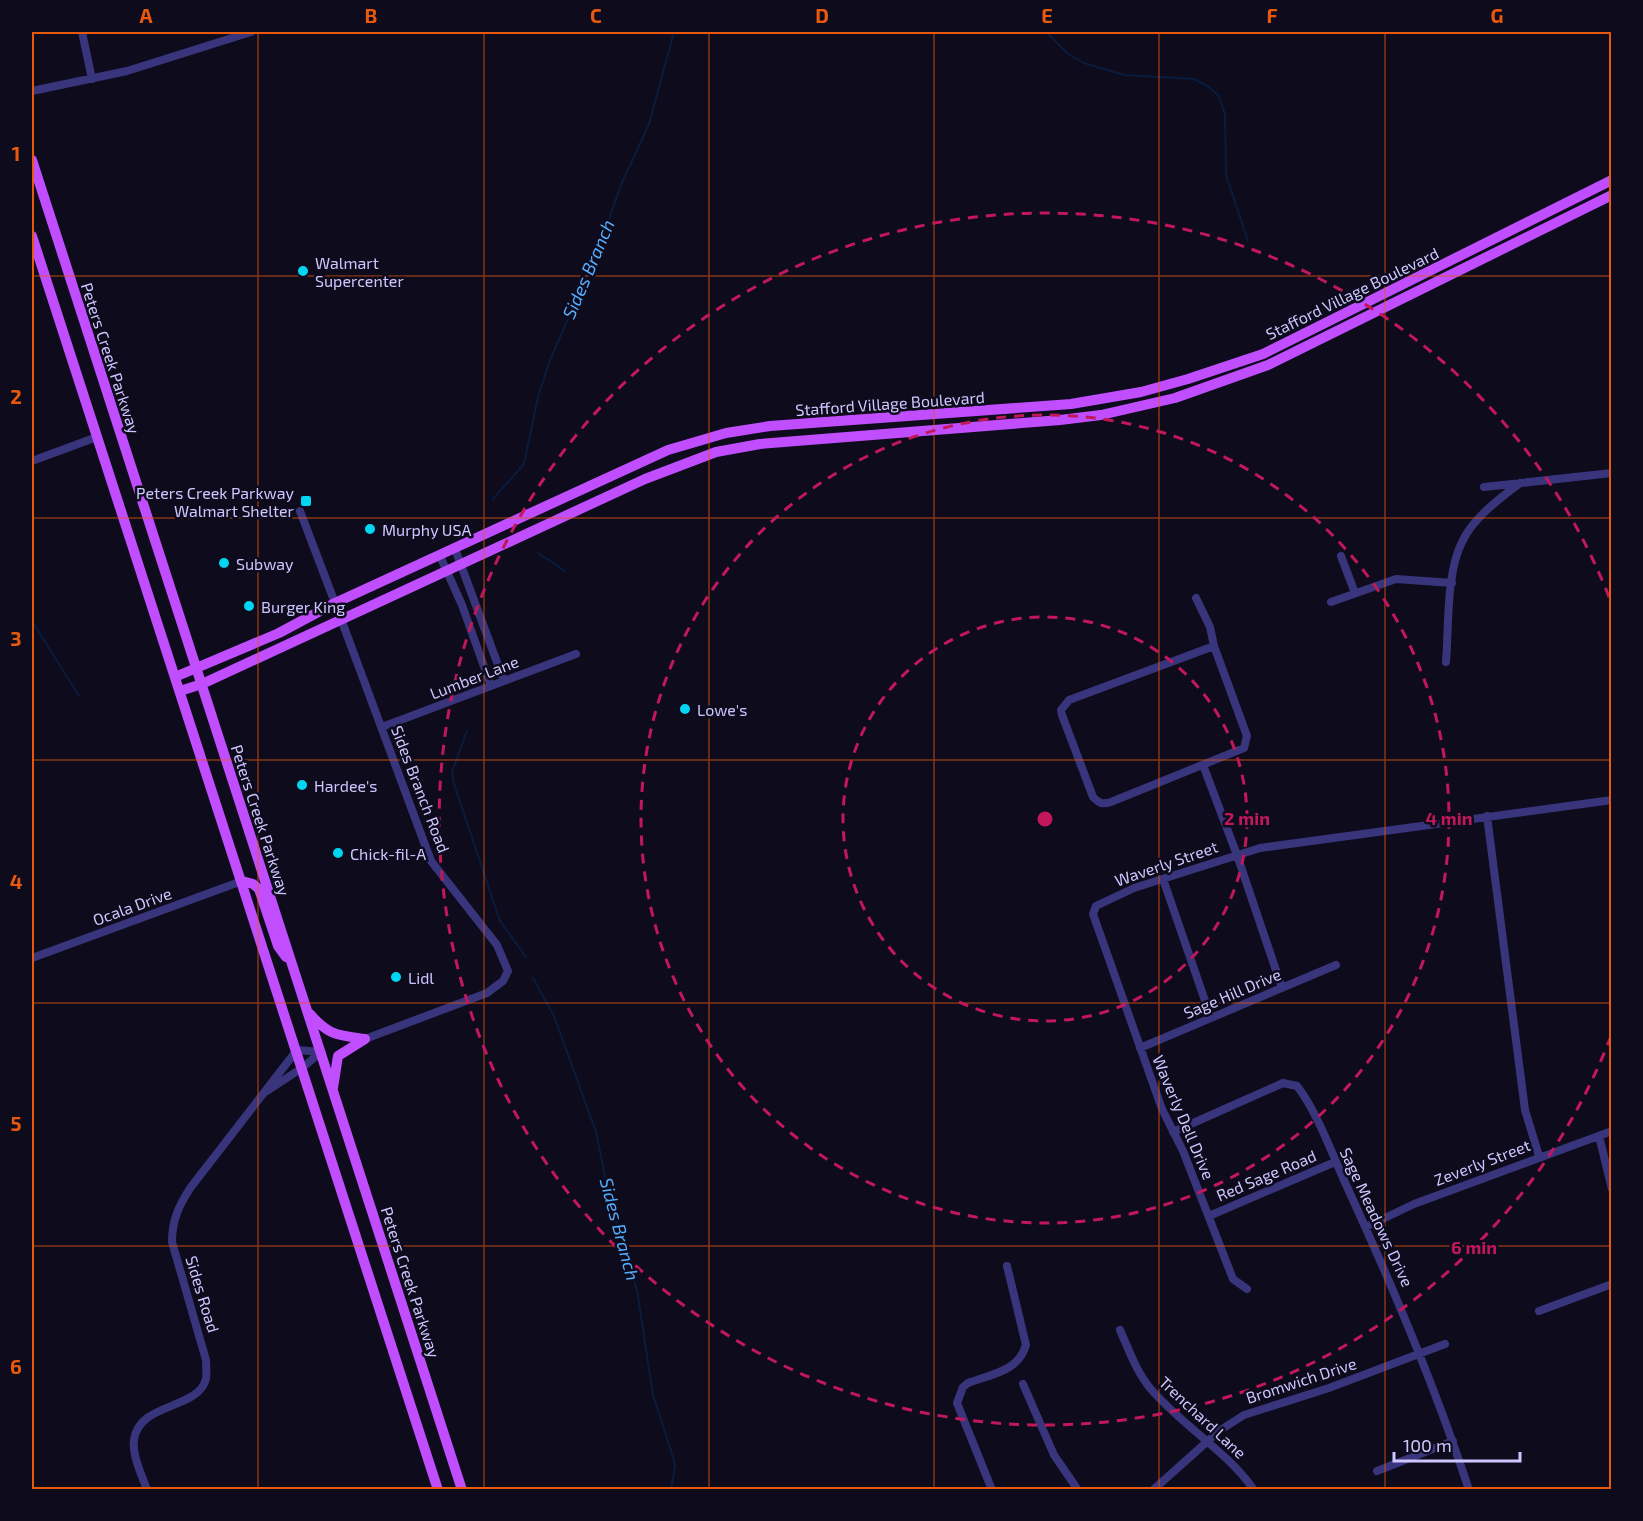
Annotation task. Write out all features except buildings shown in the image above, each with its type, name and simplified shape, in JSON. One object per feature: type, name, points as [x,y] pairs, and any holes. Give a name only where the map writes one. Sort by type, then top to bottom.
[{"type":"main road","name":"Peters Creek Parkway","points":[[32,160],[462,1490]]},
{"type":"main road","name":"Stafford Village Boulevard","points":[[175,677],[279,633],[335,603],[668,450],[717,435],[770,426],[1071,404],[1141,392],[1188,379],[1263,354],[1611,180]]},
{"type":"main road","name":"Stafford Village Boulevard","points":[[180,691],[202,684],[645,478],[716,452],[760,444],[1070,419],[1175,398],[1220,384],[1305,348],[1611,195]]},
{"type":"main road","points":[[32,236],[438,1490]]},
{"type":"main road","points":[[242,881],[253,884],[259,889],[278,946],[294,970]]},
{"type":"main road","points":[[307,1010],[326,1030],[340,1037],[365,1039]]},
{"type":"main road","points":[[333,1088],[338,1056],[365,1039]]},
{"type":"street","points":[[82,32],[92,79]]},
{"type":"street","points":[[32,91],[171,59],[240,33],[251,32]]},
{"type":"street","points":[[32,461],[97,437]]},
{"type":"street","points":[[1484,487],[1611,473]]},
{"type":"street","points":[[1446,662],[1454,562],[1465,537],[1486,512],[1520,483]]},
{"type":"street","points":[[300,511],[335,603]]},
{"type":"street","points":[[455,549],[504,681]]},
{"type":"street","points":[[440,555],[491,686]]},
{"type":"street","points":[[1341,556],[1354,593]]},
{"type":"street","points":[[1331,602],[1395,579],[1452,583]]},
{"type":"street","points":[[1196,598],[1210,627],[1214,645],[1247,736],[1244,748],[1111,802],[1104,804],[1098,802],[1093,797],[1061,710],[1069,700],[1214,645]]},
{"type":"street","name":"Sides Branch Road","points":[[341,619],[431,861],[497,945],[508,972],[503,981],[487,993],[365,1039]]},
{"type":"street","points":[[470,628],[483,623]]},
{"type":"street","name":"Lumber Lane","points":[[382,727],[576,654]]},
{"type":"street","points":[[1203,765],[1237,855],[1282,988]]},
{"type":"street","name":"Waverly Street","points":[[1093,914],[1096,906],[1107,899],[1163,879],[1237,855],[1298,841],[1611,800]]},
{"type":"street","points":[[1487,816],[1525,1110],[1539,1156]]},
{"type":"street","points":[[1163,879],[1211,1018]]},
{"type":"street","name":"Ocala Drive","points":[[32,958],[242,881]]},
{"type":"street","name":"Waverly Dell Drive","points":[[1093,914],[1162,1109],[1209,1216],[1233,1279],[1247,1289]]},
{"type":"street","name":"Sage Hill Drive","points":[[1140,1048],[1336,965]]},
{"type":"street","points":[[297,1050],[321,1052]]},
{"type":"street","name":"Sides Road","points":[[147,1490],[135,1454],[134,1438],[141,1424],[153,1413],[199,1390],[206,1379],[206,1360],[172,1242],[173,1223],[178,1207],[261,1094],[297,1050]]},
{"type":"street","name":"Sides Road","points":[[261,1094],[303,1068],[321,1052]]},
{"type":"street","name":"Sage Meadows Drive","points":[[1173,1132],[1283,1083],[1292,1083],[1302,1092],[1366,1227],[1420,1353],[1469,1490]]},
{"type":"street","name":"Zeverly Street","points":[[1366,1227],[1413,1204],[1611,1131]]},
{"type":"street","points":[[1599,1136],[1611,1189]]},
{"type":"street","name":"Red Sage Road","points":[[1209,1216],[1335,1162]]},
{"type":"street","points":[[992,1490],[957,1403],[963,1387],[968,1383],[1010,1368],[1023,1354],[1026,1345],[1007,1266]]},
{"type":"street","points":[[1539,1311],[1611,1284]]},
{"type":"street","name":"Trenchard Lane","points":[[1120,1330],[1137,1368],[1148,1385],[1240,1473],[1254,1490]]},
{"type":"street","name":"Bromwich Drive","points":[[1153,1490],[1206,1442],[1244,1415],[1329,1388],[1445,1344]]},
{"type":"street","points":[[1023,1384],[1054,1455],[1078,1490]]},
{"type":"street","points":[[1377,1471],[1453,1442]]},
{"type":"waterway","name":"Sides Branch","points":[[493,499],[524,464],[538,397],[550,360],[601,243],[620,187],[649,124],[674,32]]},
{"type":"waterway","points":[[1046,32],[1068,54],[1084,63],[1124,75],[1194,79],[1209,87],[1219,96],[1225,114],[1226,175],[1248,241]]},
{"type":"waterway","name":"Sides Branch","points":[[538,553],[565,571]]},
{"type":"waterway","points":[[32,621],[79,696]]},
{"type":"waterway","name":"Sides Branch","points":[[467,731],[452,772],[454,784],[500,921],[526,957]]},
{"type":"waterway","name":"Sides Branch","points":[[533,978],[554,1016],[596,1132],[611,1205],[637,1290],[653,1395],[675,1466],[671,1490]]},
{"type":"place","name":"Walmart Supercenter","points":[[303,271]]},
{"type":"place","name":"Peters Creek Parkway Walmart Shelter","points":[[306,501]]},
{"type":"place","name":"Murphy USA","points":[[370,529]]},
{"type":"place","name":"Subway","points":[[224,563]]},
{"type":"place","name":"Burger King","points":[[249,606]]},
{"type":"place","name":"Lowe's","points":[[685,709]]},
{"type":"place","name":"Hardee's","points":[[302,785]]},
{"type":"place","name":"Chick-fil-A","points":[[338,853]]},
{"type":"place","name":"Lidl","points":[[396,977]]}]
